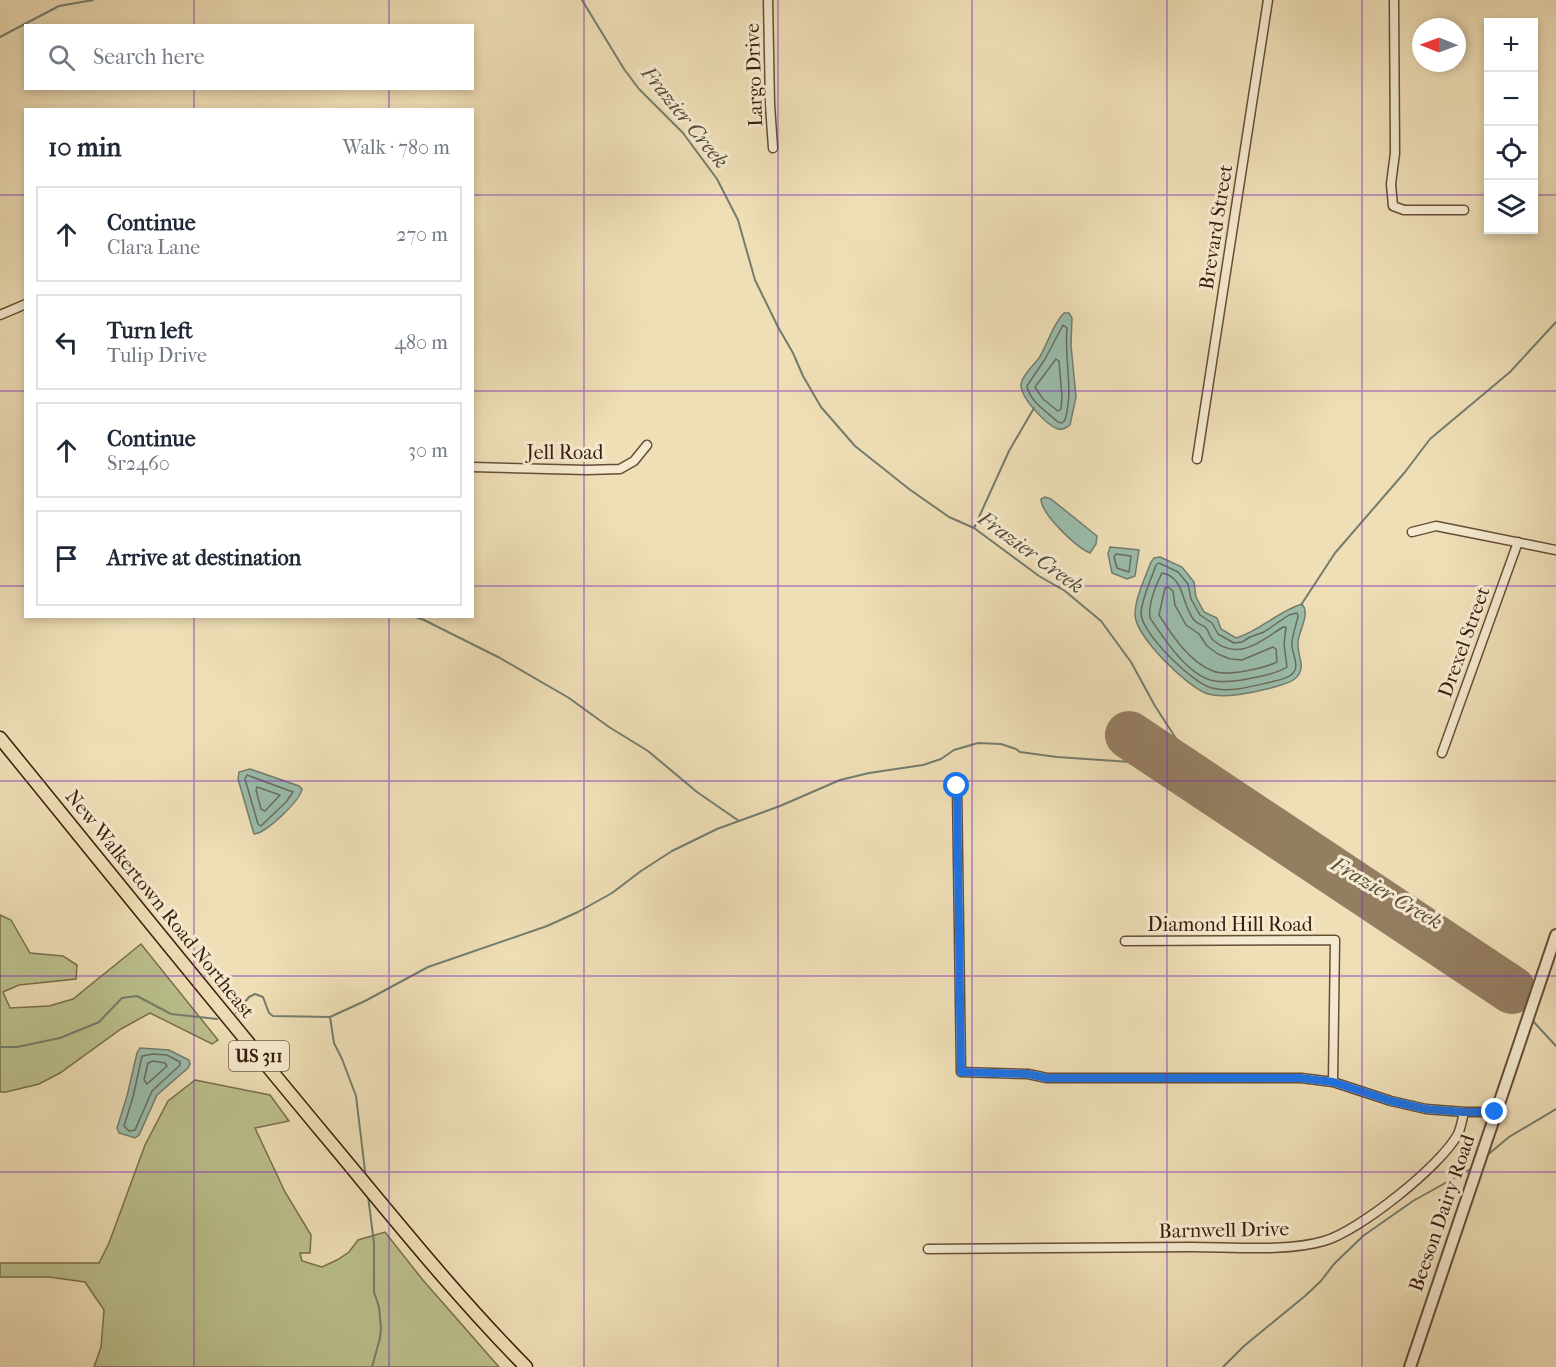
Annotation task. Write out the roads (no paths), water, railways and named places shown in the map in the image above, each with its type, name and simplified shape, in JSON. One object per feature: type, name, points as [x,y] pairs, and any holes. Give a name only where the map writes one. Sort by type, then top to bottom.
[{"type":"main road","name":"New Walkertown Road Northeast","points":[[0,738],[399,1224],[486,1327],[526,1367]]},
{"type":"street","name":"Largo Drive","points":[[768,0],[773,148]]},
{"type":"street","name":"Brevard Street","points":[[1197,459],[1268,0]]},
{"type":"street","points":[[1394,0],[1395,153],[1391,184],[1393,206],[1404,210],[1464,210]]},
{"type":"street","points":[[0,315],[24,308]]},
{"type":"street","name":"Jell Road","points":[[474,468],[620,469],[634,462],[647,445]]},
{"type":"street","points":[[1412,532],[1436,526],[1556,550]]},
{"type":"street","name":"Drexel Street","points":[[1442,753],[1518,542]]},
{"type":"street","points":[[957,786],[961,1072],[1028,1074],[1047,1078],[1300,1078],[1333,1082],[1415,1106],[1464,1112],[1495,1112]]},
{"type":"street","name":"Beeson Dairy Road","points":[[1410,1367],[1556,935]]},
{"type":"street","name":"Diamond Hill Road","points":[[1125,941],[1335,940],[1333,1082]]},
{"type":"street","name":"Barnwell Drive","points":[[928,1249],[1262,1247],[1323,1241],[1347,1231],[1424,1173],[1453,1142],[1464,1112]]},
{"type":"water","points":[[1064,313],[1069,313],[1072,318],[1071,345],[1076,397],[1070,425],[1058,429],[1035,410],[1025,396],[1021,384],[1039,358],[1056,323]]},
{"type":"water","points":[[1045,497],[1051,499],[1097,536],[1096,544],[1090,553],[1068,537],[1053,521],[1041,499]]},
{"type":"water","points":[[1110,547],[1139,550],[1135,576],[1127,579],[1112,573],[1108,554]]},
{"type":"water","points":[[1160,557],[1182,567],[1194,582],[1196,597],[1204,612],[1217,618],[1221,629],[1236,638],[1302,604],[1305,613],[1298,647],[1301,671],[1297,677],[1271,688],[1223,696],[1208,694],[1176,672],[1144,636],[1135,615],[1138,595],[1151,562],[1154,558]]},
{"type":"water","points":[[250,769],[302,789],[282,816],[254,834],[238,779],[239,772]]},
{"type":"water","points":[[140,1048],[169,1050],[189,1060],[190,1064],[157,1095],[139,1135],[135,1138],[119,1133],[117,1128]]},
{"type":"waterway","points":[[25,24],[59,6],[93,0]]},
{"type":"waterway","name":"Frazier Creek","points":[[582,0],[624,69],[639,89],[683,133],[717,179],[738,220],[755,280],[803,376],[821,407],[855,446],[909,489],[949,517],[974,528],[1039,576],[1065,591],[1101,621],[1131,662],[1155,706],[1195,768],[1207,784],[1233,808],[1262,828],[1298,860],[1350,894],[1399,917],[1483,963],[1526,1013]]},
{"type":"waterway","points":[[0,37],[24,24]]},
{"type":"waterway","points":[[1301,605],[1335,553],[1405,472],[1430,439],[1510,372],[1556,322]]},
{"type":"waterway","points":[[974,528],[1009,451],[1034,408]]},
{"type":"waterway","points":[[418,618],[500,658],[569,698],[648,751],[697,792],[739,821]]},
{"type":"waterway","points":[[236,1013],[249,997],[255,994],[263,997],[269,1013],[273,1016],[330,1017],[428,967],[547,926],[578,912],[612,893],[672,851],[717,829],[780,806],[840,780],[923,765],[941,759],[954,750],[978,743],[1001,744],[1020,752],[1057,757],[1195,768]]},
{"type":"waterway","points":[[0,1047],[17,1047],[60,1038],[99,1022],[122,998],[137,996],[171,1014],[217,1019]]},
{"type":"waterway","points":[[330,1017],[334,1043],[356,1096],[366,1179]]},
{"type":"waterway","name":"Frazier Creek","points":[[1532,1020],[1556,1046]]},
{"type":"waterway","points":[[1485,1157],[1509,1137],[1556,1109]]},
{"type":"waterway","points":[[1223,1367],[1244,1346],[1305,1296],[1363,1236],[1413,1201],[1474,1167]]},
{"type":"waterway","points":[[368,1196],[374,1243],[374,1292],[379,1307],[381,1328],[372,1367]]}]
